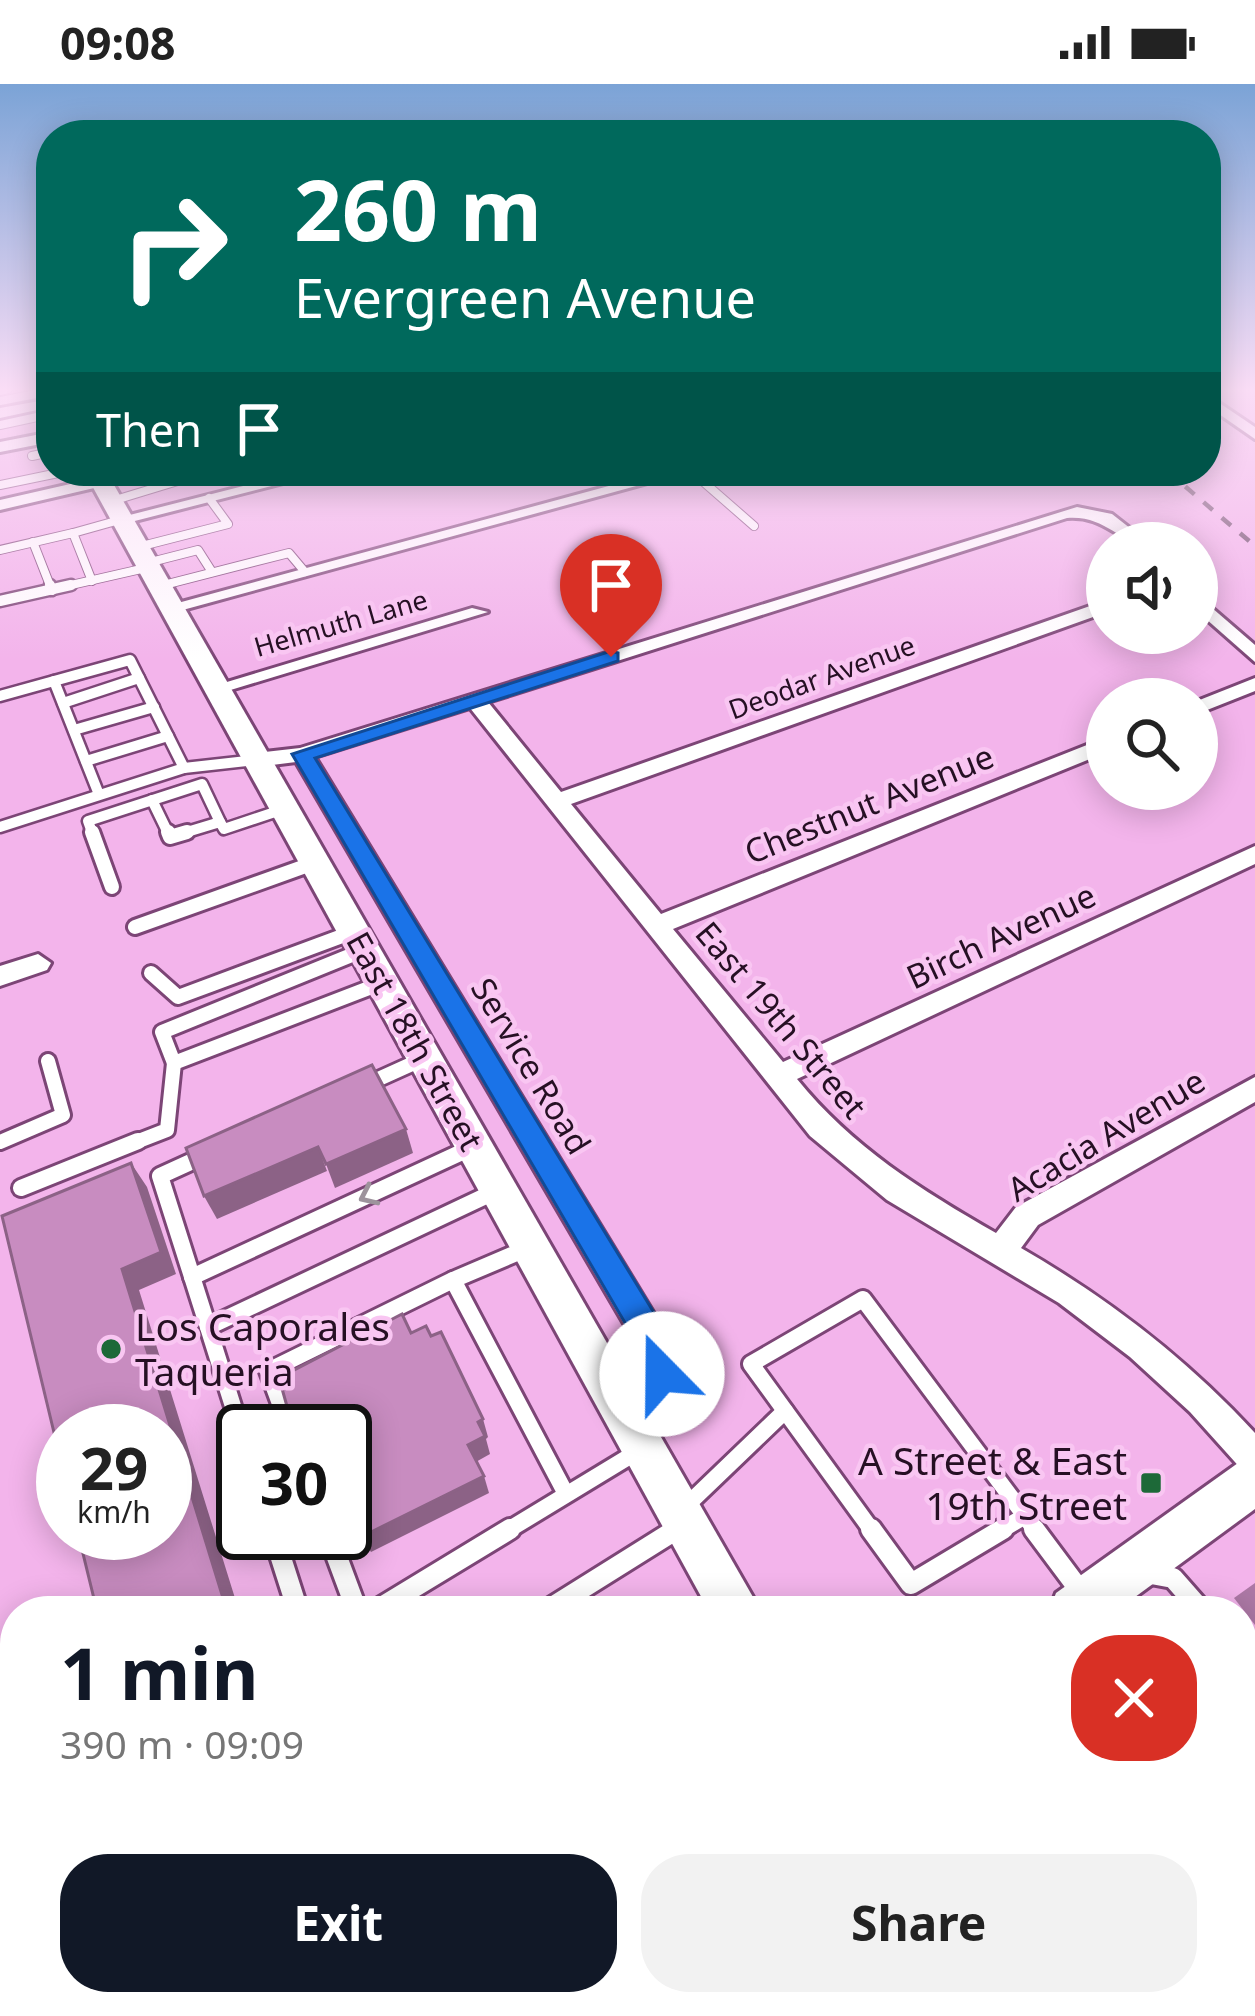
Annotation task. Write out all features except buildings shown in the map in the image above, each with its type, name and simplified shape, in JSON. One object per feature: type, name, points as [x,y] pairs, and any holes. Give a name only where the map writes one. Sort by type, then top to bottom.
[{"type":"main road","name":"East 18th Street","points":[[108,493],[728,1596]]},
{"type":"main road","points":[[1106,1594],[1255,1480]]},
{"type":"street","points":[[0,505],[108,493],[209,498],[259,486]]},
{"type":"street","points":[[153,574],[305,572],[630,486]]},
{"type":"street","points":[[256,760],[302,754],[1065,513],[1091,512],[1119,522]]},
{"type":"street","name":"Helmuth Lane","points":[[217,688],[479,612]]},
{"type":"street","name":"Deodar Avenue","points":[[556,802],[1086,613]]},
{"type":"street","points":[[1218,621],[1255,656]]},
{"type":"street","points":[[1218,699],[1255,684]]},
{"type":"street","name":"East 19th Street","points":[[475,700],[776,1077],[854,1161],[1001,1250],[1142,1346],[1202,1400],[1255,1459]]},
{"type":"street","name":"Chestnut Avenue","points":[[656,926],[1086,752]]},
{"type":"street","name":"Service Road","points":[[302,754],[655,1346],[662,1374],[620,1404]]},
{"type":"street","name":"Birch Avenue","points":[[776,1077],[1255,854]]},
{"type":"street","points":[[0,976],[38,963]]},
{"type":"street","name":"Acacia Avenue","points":[[1001,1250],[1027,1216],[1255,1088]]},
{"type":"lane","points":[[1,545],[73,533],[108,493],[148,486]]},
{"type":"lane","points":[[705,486],[754,526]]},
{"type":"lane","points":[[153,574],[228,524],[209,498]]},
{"type":"lane","points":[[73,533],[92,580]]},
{"type":"lane","points":[[33,542],[52,590]]},
{"type":"lane","points":[[153,574],[198,550],[212,572]]},
{"type":"lane","points":[[1,599],[92,580],[212,572],[289,553],[305,572]]},
{"type":"lane","points":[[0,696],[130,660],[184,768]]},
{"type":"lane","points":[[63,703],[139,678]]},
{"type":"lane","points":[[54,681],[98,792]]},
{"type":"lane","points":[[74,730],[154,707]]},
{"type":"lane","points":[[86,761],[168,736]]},
{"type":"lane","points":[[0,827],[184,768],[256,760]]},
{"type":"lane","points":[[112,887],[88,821],[202,784],[224,829],[284,809]]},
{"type":"lane","points":[[152,800],[170,837],[220,822]]},
{"type":"lane","points":[[135,927],[314,863]]},
{"type":"lane","points":[[151,973],[178,997],[358,941]]},
{"type":"lane","points":[[21,1188],[167,1130],[174,1063],[162,1032],[358,941]]},
{"type":"lane","points":[[174,1063],[382,983]]},
{"type":"lane","points":[[343,1095],[424,1058]]},
{"type":"lane","points":[[0,1142],[63,1115],[49,1060]]},
{"type":"lane","points":[[192,1277],[475,1146]]},
{"type":"lane","points":[[221,1149],[160,1176],[232,1404]]},
{"type":"lane","points":[[208,1327],[499,1190]]},
{"type":"lane","points":[[280,1404],[268,1371],[531,1246]]},
{"type":"lane","points":[[454,1280],[566,1495]]},
{"type":"lane","points":[[1024,1516],[911,1584],[751,1364],[863,1299],[1024,1516],[1106,1594],[1173,1578],[1189,1596]]},
{"type":"lane","points":[[568,1596],[683,1517],[785,1412]]},
{"type":"lane","points":[[400,1596],[644,1447]]},
{"type":"lane","points":[[282,1560],[293,1596]]},
{"type":"lane","points":[[338,1560],[351,1596]]},
{"type":"railway","points":[[1185,486],[1255,546]]},
{"type":"place","name":"Los Caporales Taqueria","points":[[111,1349]]},
{"type":"place","name":"A Street & East 19th Street","points":[[1151,1483]]},
{"type":"route","points":[[611,657],[302,754],[639,1317],[655,1346],[662,1374]]}]
